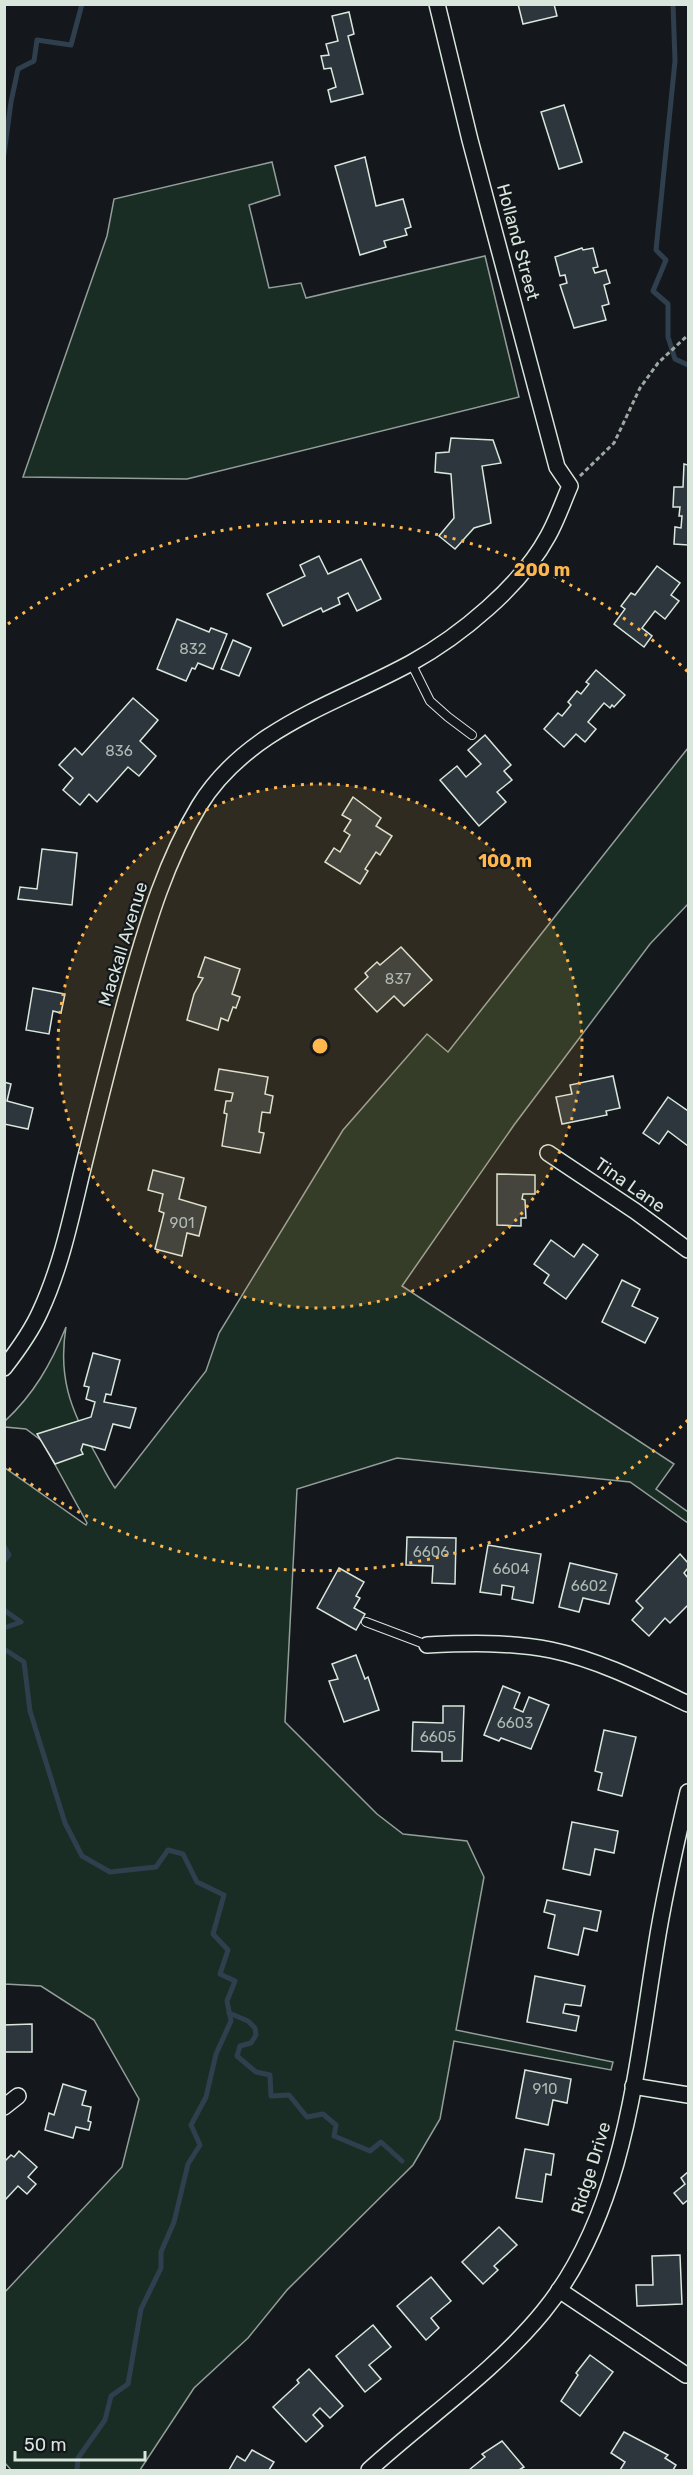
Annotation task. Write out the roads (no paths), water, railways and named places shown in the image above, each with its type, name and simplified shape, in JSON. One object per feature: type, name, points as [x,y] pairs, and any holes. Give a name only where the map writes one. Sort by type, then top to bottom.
[{"type":"street","name":"Holland Street","points":[[437,4],[470,140],[557,467],[570,486]]},
{"type":"street","name":"Mackall Avenue","points":[[4,1368],[25,1340],[52,1282],[68,1232],[116,1035],[152,906],[168,867],[198,807],[216,781],[238,759],[261,741],[287,724],[411,663],[442,645],[474,621],[502,594],[548,537],[570,486]]},
{"type":"street","name":"Tina Lane","points":[[548,1153],[635,1211],[688,1250]]},
{"type":"street","points":[[427,1645],[474,1643],[552,1650],[592,1662],[688,1704]]},
{"type":"street","name":"Ridge Drive","points":[[369,2470],[519,2339],[559,2290],[580,2256],[597,2220],[607,2191],[633,2086],[656,1944],[688,1792]]},
{"type":"street","points":[[633,2086],[688,2095]]},
{"type":"street","points":[[4,2107],[18,2096]]},
{"type":"street","points":[[559,2290],[686,2375]]},
{"type":"lane","points":[[411,663],[430,701],[472,735]]},
{"type":"lane","points":[[366,1622],[427,1645]]},
{"type":"waterway","points":[[4,154],[18,69],[34,61],[37,40],[71,45],[82,4]]},
{"type":"waterway","points":[[673,4],[675,61],[656,250],[666,260],[653,291],[668,304],[668,337],[675,359],[688,365]]},
{"type":"waterway","points":[[4,1546],[9,1555],[4,1561]]},
{"type":"waterway","points":[[4,1610],[21,1622],[4,1628]]},
{"type":"waterway","points":[[4,1649],[24,1662],[30,1711],[65,1823],[82,1856],[110,1872],[156,1867],[168,1850],[183,1854],[197,1882],[224,1895],[213,1934],[228,1950],[220,1974],[235,1981],[227,2001],[231,2021],[216,2054],[206,2097],[191,2125],[200,2145],[188,2164],[174,2222],[161,2252],[161,2268],[141,2309],[128,2384],[111,2396],[105,2420],[78,2458],[77,2470]]},
{"type":"waterway","points":[[229,2013],[248,2021],[255,2028],[256,2035],[251,2043],[240,2046],[237,2056],[256,2072],[270,2075],[271,2096],[289,2095],[307,2117],[323,2114],[336,2125],[334,2136],[370,2151],[381,2142],[402,2161]]}]
